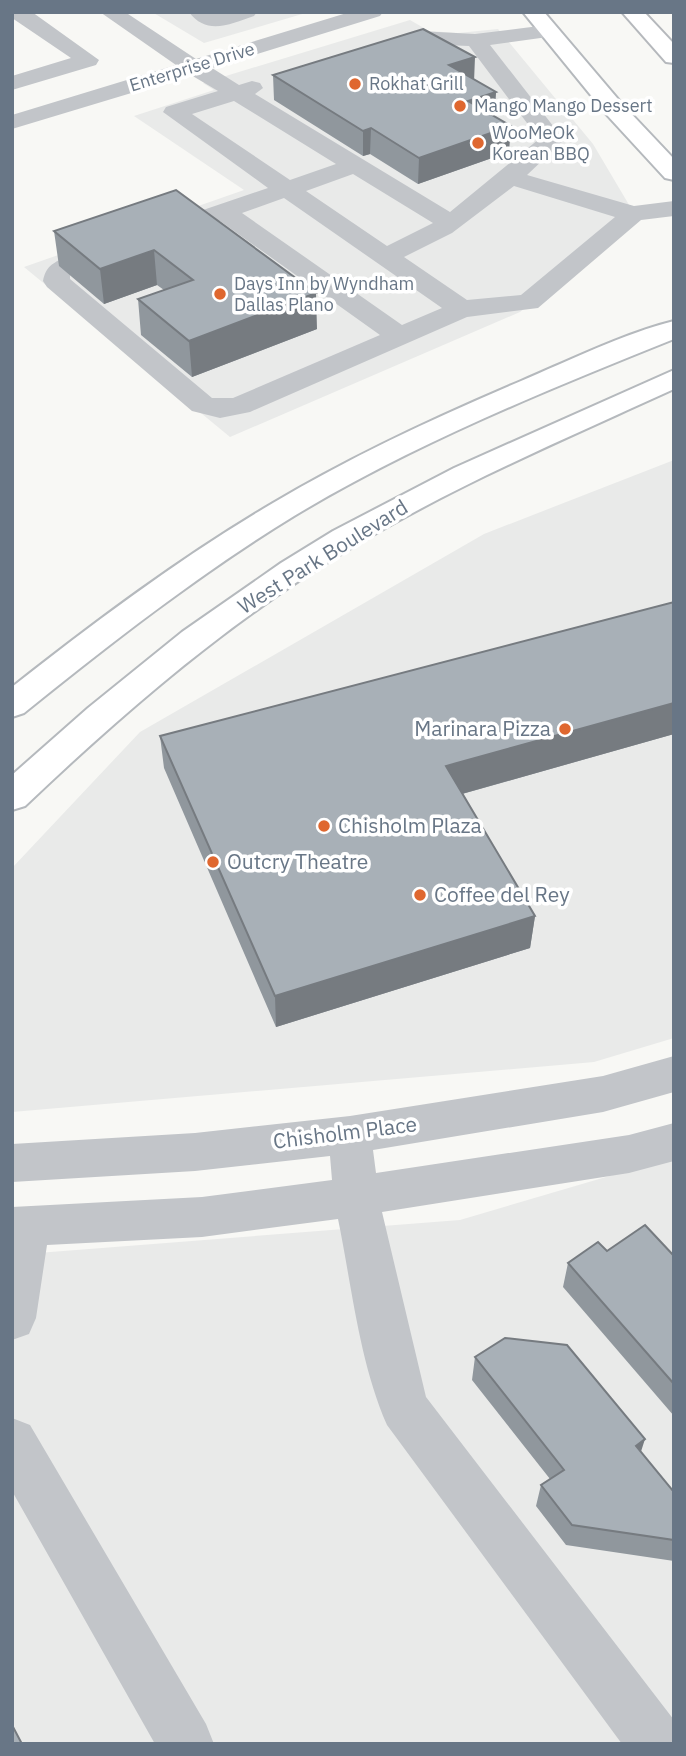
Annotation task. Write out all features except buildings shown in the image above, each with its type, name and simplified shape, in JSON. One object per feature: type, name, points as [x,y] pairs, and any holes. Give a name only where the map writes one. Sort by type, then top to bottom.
[{"type":"main road","points":[[632,12],[674,57]]},
{"type":"main road","points":[[536,17],[674,173]]},
{"type":"main road","points":[[12,705],[89,642],[174,581],[325,486],[419,437],[544,381],[674,328]]},
{"type":"main road","name":"West Park Boulevard","points":[[12,797],[75,737],[156,669],[245,603],[324,551],[394,510],[461,476],[674,379]]},
{"type":"street","points":[[12,83],[88,60],[18,12]]},
{"type":"street","points":[[110,12],[194,67],[450,223]]},
{"type":"street","points":[[199,12],[215,22],[247,12]]},
{"type":"street","name":"Enterprise Drive","points":[[12,122],[359,14]]},
{"type":"street","points":[[367,53],[418,37],[475,40],[536,17]]},
{"type":"street","points":[[386,255],[425,238],[450,223],[552,140],[475,40]]},
{"type":"street","points":[[277,81],[174,112],[462,309]]},
{"type":"street","points":[[356,165],[74,263],[58,271],[56,281],[202,405],[220,409],[240,406],[462,309],[529,302],[633,214]]},
{"type":"street","points":[[509,177],[633,214],[674,208]]},
{"type":"street","points":[[223,211],[399,336]]},
{"type":"street","name":"Chisholm Place","points":[[12,1163],[195,1152],[351,1135],[603,1094],[674,1074]]},
{"type":"street","points":[[351,1135],[356,1195],[386,1339],[404,1408],[657,1744]]},
{"type":"street","points":[[12,1318],[20,1227],[202,1217],[629,1154],[674,1142]]},
{"type":"street","points":[[12,1442],[186,1744]]},
{"type":"shaded area","points":[[152,12],[309,12],[204,43]]},
{"type":"shaded area","points":[[410,20],[429,31],[458,33],[498,29],[593,144],[638,220],[520,312],[230,437],[24,267],[244,190],[134,116],[214,90],[203,83]]},
{"type":"shaded area","points":[[674,460],[674,1038],[594,1062],[12,1112],[12,868],[140,732],[484,534]]},
{"type":"shaded area","points":[[674,1157],[674,1744],[12,1744],[12,1255],[460,1220]]},
{"type":"place","name":"Rokhat Grill","points":[[355,84]]},
{"type":"place","name":"Mango Mango Dessert","points":[[460,106]]},
{"type":"place","name":"WooMeOk Korean BBQ","points":[[478,143]]},
{"type":"place","name":"Days Inn by Wyndham Dallas Plano","points":[[220,294]]},
{"type":"place","name":"Marinara Pizza","points":[[565,729]]},
{"type":"place","name":"Chisholm Plaza","points":[[324,826]]},
{"type":"place","name":"Outcry Theatre","points":[[213,862]]},
{"type":"place","name":"Coffee del Rey","points":[[420,895]]}]
